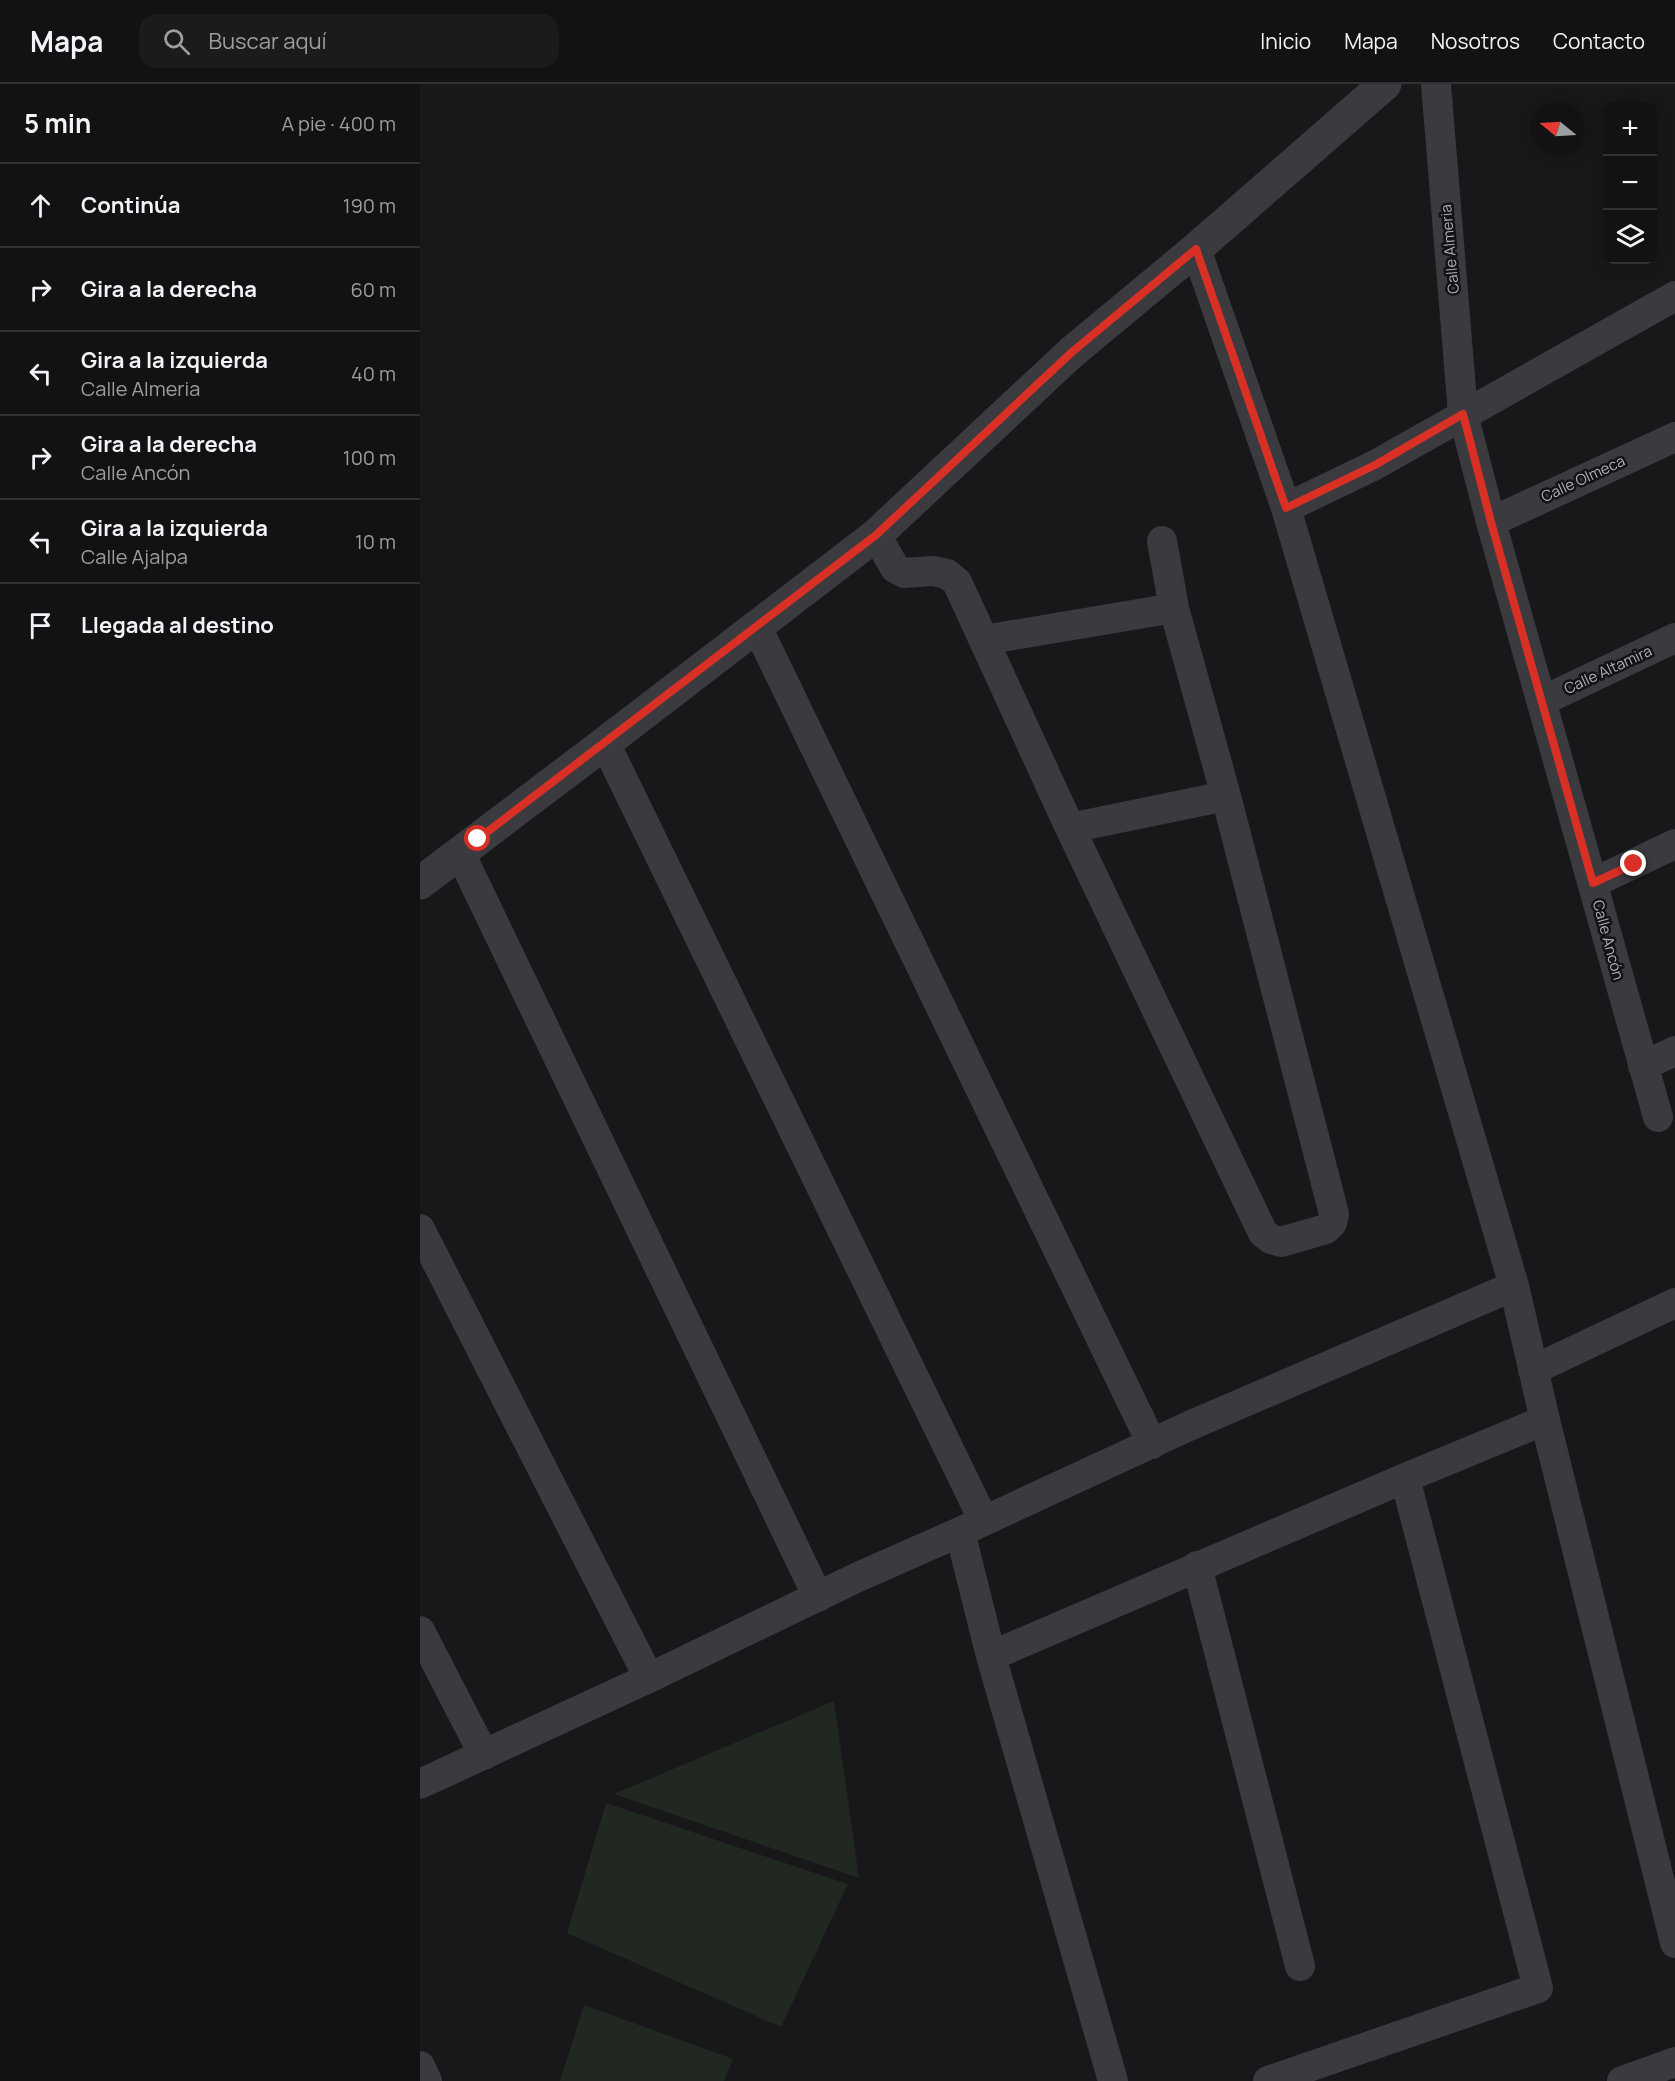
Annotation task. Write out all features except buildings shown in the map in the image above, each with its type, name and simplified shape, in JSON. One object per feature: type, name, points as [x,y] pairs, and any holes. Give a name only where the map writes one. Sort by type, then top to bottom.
[{"type":"street","points":[[420,883],[876,535],[1072,352],[1196,249],[1385,84]]},
{"type":"street","name":"Calle Almeria","points":[[1436,84],[1463,414]]},
{"type":"street","points":[[1196,249],[1286,508],[1514,1286],[1675,1943]]},
{"type":"street","points":[[1286,508],[1375,465],[1675,296]]},
{"type":"street","name":"Calle Ancón","points":[[1463,414],[1491,522],[1658,1118]]},
{"type":"street","name":"Calle Olmeca","points":[[1491,522],[1675,437]]},
{"type":"street","points":[[876,535],[895,568],[904,573],[933,571],[947,574],[957,582],[1070,828],[1263,1233],[1281,1242],[1326,1229],[1332,1223],[1334,1214],[1226,796],[1174,608],[1162,541]]},
{"type":"street","points":[[984,640],[1174,608]]},
{"type":"street","points":[[757,627],[1152,1444]]},
{"type":"street","name":"Calle Altamira","points":[[1542,701],[1675,638]]},
{"type":"street","points":[[605,743],[972,1527],[990,1656],[1113,2081]]},
{"type":"street","points":[[1070,828],[1226,796]]},
{"type":"street","points":[[1593,883],[1675,844]]},
{"type":"street","points":[[460,853],[818,1597]]},
{"type":"street","points":[[1643,1066],[1675,1051]]},
{"type":"street","points":[[420,1229],[649,1678]]},
{"type":"street","points":[[420,1784],[1200,1421],[1514,1286]]},
{"type":"street","points":[[1533,1370],[1675,1303]]},
{"type":"street","points":[[990,1656],[1197,1566],[1545,1420]]},
{"type":"street","points":[[1268,2081],[1538,1988],[1405,1478]]},
{"type":"street","points":[[1197,1566],[1300,1966]]},
{"type":"street","points":[[420,1631],[484,1755]]},
{"type":"street","points":[[1622,2081],[1675,2062]]},
{"type":"street","points":[[420,2066],[427,2081]]},
{"type":"shaded area","points":[[834,1701],[859,1878],[614,1794]]},
{"type":"shaded area","points":[[606,1803],[848,1884],[781,2027],[567,1933]]},
{"type":"shaded area","points":[[584,2005],[733,2059],[724,2081],[560,2081]]},
{"type":"route","points":[[478,839],[876,535],[1072,352],[1196,249],[1286,508],[1375,465],[1463,414],[1491,522],[1593,883],[1634,864]]}]
